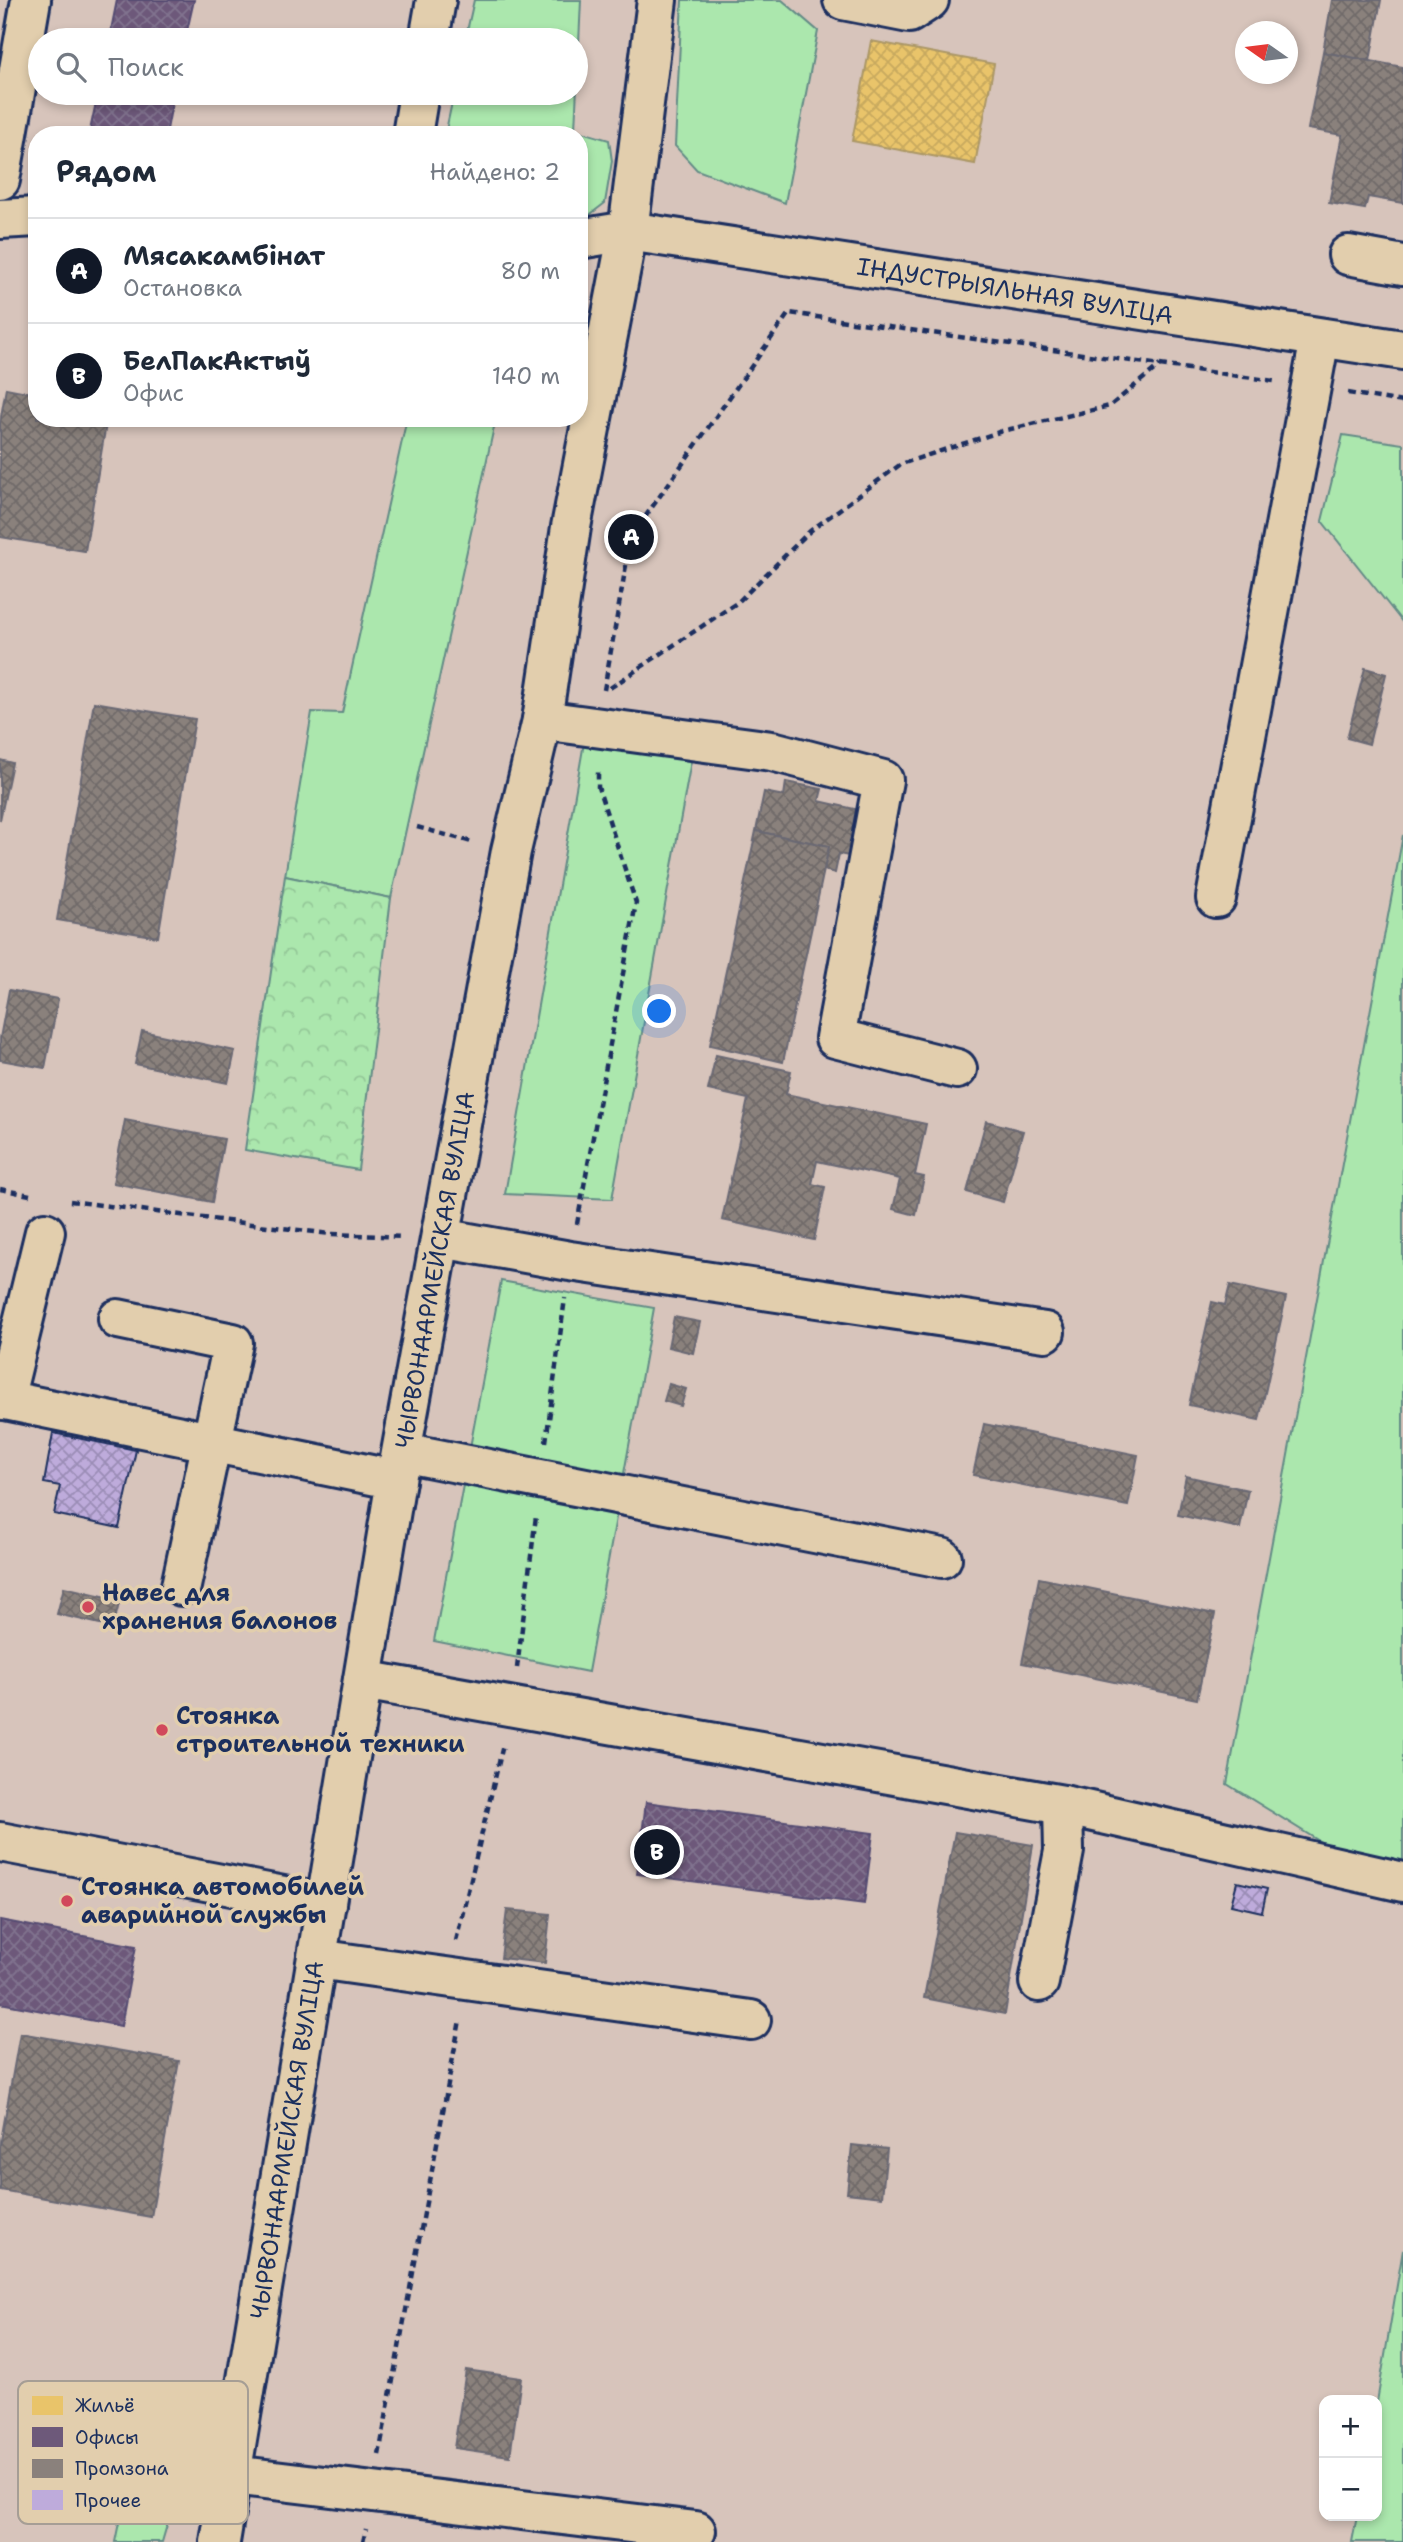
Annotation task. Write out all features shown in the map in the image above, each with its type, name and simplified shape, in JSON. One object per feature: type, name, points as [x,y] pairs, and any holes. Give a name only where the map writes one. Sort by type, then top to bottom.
[{"type":"street","points":[[0,180],[31,0]]},
{"type":"street","points":[[431,28],[436,0]]},
{"type":"street","name":"ЧЫРВОНААРМЕЙСКАЯ ВУЛІЦА","points":[[247,2381],[399,1466],[511,850],[542,720],[571,527],[628,231],[657,0]]},
{"type":"street","points":[[843,0],[909,12],[929,0]]},
{"type":"street","points":[[414,126],[417,105]]},
{"type":"street","points":[[0,219],[28,217]]},
{"type":"street","name":"ІНДУСТРЫЯЛЬНАЯ ВУЛІЦА","points":[[588,238],[628,231],[1403,349]]},
{"type":"street","points":[[1348,255],[1403,265]]},
{"type":"street","points":[[1216,898],[1320,338]]},
{"type":"street","points":[[542,720],[772,751],[883,780],[835,1038],[957,1069]]},
{"type":"street","points":[[52,1216],[2,1399],[212,1441],[399,1466],[541,1480],[942,1558]]},
{"type":"street","points":[[441,1238],[570,1261],[1045,1332]]},
{"type":"street","points":[[118,1319],[233,1343],[181,1586]]},
{"type":"street","points":[[363,1680],[1063,1805],[1403,1882]]},
{"type":"street","points":[[1039,1982],[1065,1851],[1063,1805]]},
{"type":"street","points":[[0,1842],[326,1904]]},
{"type":"street","points":[[317,1959],[751,2020]]},
{"type":"street","points":[[248,2477],[696,2531]]},
{"type":"street","name":"ЧЫРВОНААРМЕЙСКАЯ ВУЛІЦА","points":[[220,2542],[223,2524]]},
{"type":"path","points":[[1160,365],[1110,406],[1002,431],[901,464],[810,531],[738,602],[604,693],[631,537],[789,313],[1311,386],[1403,402]]},
{"type":"path","points":[[363,2542],[461,2017],[448,1977],[512,1705],[570,1261],[636,903],[598,787],[598,726]]},
{"type":"path","points":[[416,827],[441,835]]},
{"type":"path","points":[[0,1189],[34,1196]]},
{"type":"path","points":[[52,1216],[330,1234],[441,1238]]},
{"type":"green space","points":[[474,0],[581,0],[580,28],[468,28]]},
{"type":"green space","points":[[682,0],[782,0],[818,31],[785,203],[697,170],[675,146]]},
{"type":"green space","points":[[451,105],[576,105],[575,126],[447,126]]},
{"type":"green space","points":[[588,134],[609,140],[612,161],[605,203],[588,216]]},
{"type":"green space","points":[[405,427],[494,427],[391,898],[285,876],[312,712],[342,713]]},
{"type":"green space","points":[[1343,435],[1403,444],[1403,623],[1322,521]]},
{"type":"green space","points":[[585,737],[691,761],[612,1199],[505,1194]]},
{"type":"green space","points":[[1403,835],[1403,1893],[1227,1784]]},
{"type":"green space","points":[[285,876],[391,898],[358,1170],[245,1150]]},
{"type":"green space","points":[[501,1281],[654,1308],[588,1672],[434,1641]]},
{"type":"green space","points":[[1403,2250],[1403,2542],[1352,2542],[1356,2521],[1382,2521],[1382,2395],[1378,2395]]},
{"type":"green space","points":[[119,2524],[167,2524],[162,2542],[115,2542]]},
{"type":"building: Жильё","points":[[871,41],[994,64],[975,164],[852,141]]},
{"type":"building: Офисы","points":[[117,0],[194,0],[188,28],[111,28]]},
{"type":"building: Офисы","points":[[95,105],[172,105],[168,126],[91,126]]},
{"type":"building: Офисы","points":[[646,1802],[873,1833],[864,1904],[637,1874]]},
{"type":"building: Офисы","points":[[0,1920],[136,1946],[121,2026],[0,2003]]},
{"type":"building: Промзона","points":[[1332,0],[1381,0],[1370,61],[1323,52]]},
{"type":"building: Промзона","points":[[1323,52],[1403,67],[1403,203],[1368,197],[1365,209],[1329,203],[1342,135],[1308,129]]},
{"type":"building: Промзона","points":[[6,388],[28,392],[28,427],[106,427],[85,551],[0,537],[0,422]]},
{"type":"building: Промзона","points":[[1365,668],[1386,674],[1369,744],[1347,738]]},
{"type":"building: Промзона","points":[[94,702],[195,719],[158,937],[57,920]]},
{"type":"building: Промзона","points":[[0,760],[12,763],[0,820]]},
{"type":"building: Промзона","points":[[786,782],[822,789],[819,801],[859,810],[849,856],[839,854],[835,873],[824,870],[829,846],[756,831],[764,792],[784,796]]},
{"type":"building: Промзона","points":[[756,831],[829,846],[783,1062],[710,1045]]},
{"type":"building: Промзона","points":[[9,990],[58,999],[45,1068],[0,1060],[0,1038]]},
{"type":"building: Промзона","points":[[142,1031],[235,1051],[228,1083],[135,1064]]},
{"type":"building: Промзона","points":[[716,1055],[791,1071],[786,1094],[926,1124],[915,1175],[924,1177],[916,1215],[893,1209],[900,1179],[817,1161],[812,1184],[825,1187],[814,1240],[722,1220],[748,1099],[708,1090]]},
{"type":"building: Промзона","points":[[125,1120],[224,1139],[212,1202],[113,1183]]},
{"type":"building: Промзона","points":[[986,1121],[1023,1131],[1003,1202],[967,1192]]},
{"type":"building: Промзона","points":[[1230,1285],[1286,1297],[1259,1420],[1189,1405],[1212,1302],[1225,1305]]},
{"type":"building: Промзона","points":[[674,1317],[700,1322],[693,1353],[668,1347]]},
{"type":"building: Промзона","points":[[669,1384],[686,1389],[681,1406],[664,1401]]},
{"type":"building: Промзона","points":[[984,1424],[1138,1455],[1128,1506],[973,1475]]},
{"type":"building: Промзона","points":[[1186,1476],[1248,1490],[1240,1528],[1178,1515]]},
{"type":"building: Промзона","points":[[1039,1578],[1215,1614],[1197,1699],[1022,1663]]},
{"type":"building: Промзона","name":"Навес для хранения балонов","points":[[64,1587],[120,1600],[113,1627],[57,1614]]},
{"type":"building: Промзона","points":[[955,1832],[1033,1845],[1005,2014],[924,1998]]},
{"type":"building: Промзона","points":[[507,1910],[550,1914],[545,1963],[501,1958]]},
{"type":"building: Промзона","points":[[20,2033],[179,2061],[151,2217],[0,2190],[0,2146]]},
{"type":"building: Промзона","points":[[852,2145],[887,2149],[882,2197],[847,2193]]},
{"type":"building: Промзона","points":[[466,2370],[521,2378],[510,2456],[454,2448]]},
{"type":"building: Прочее","points":[[53,1433],[136,1450],[119,1528],[54,1514],[60,1486],[44,1483]]},
{"type":"building: Прочее","points":[[1237,1882],[1267,1889],[1262,1912],[1231,1905]]},
{"type":"place","name":"Мясакамбінат","points":[[631,537]]},
{"type":"place","name":"Навес для хранения балонов","points":[[88,1607]]},
{"type":"place","name":"Стоянка строительной техники","points":[[162,1730]]},
{"type":"place","name":"БелПакАктыў","points":[[657,1852]]},
{"type":"place","name":"Стоянка автомобилей аварийной службы","points":[[67,1901]]}]
